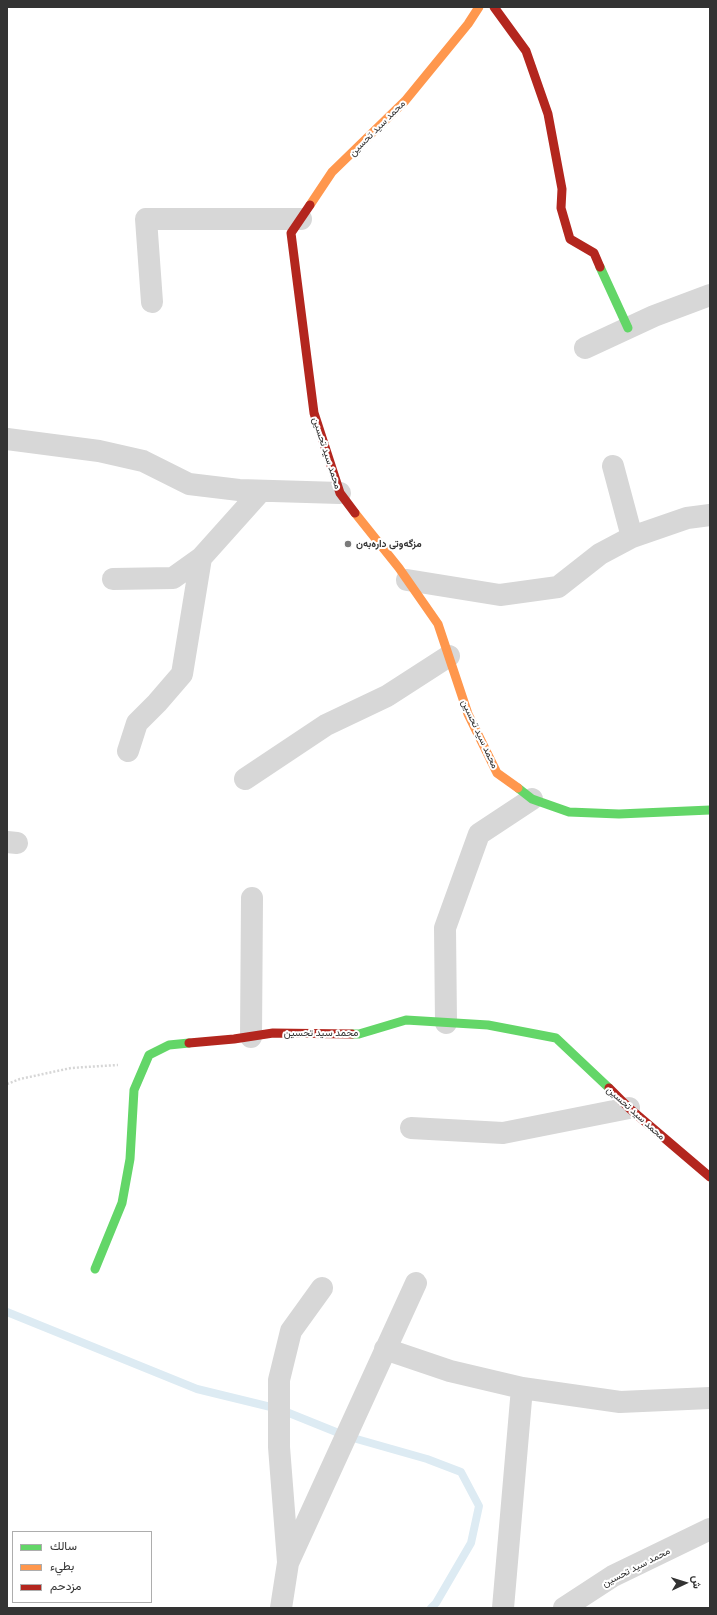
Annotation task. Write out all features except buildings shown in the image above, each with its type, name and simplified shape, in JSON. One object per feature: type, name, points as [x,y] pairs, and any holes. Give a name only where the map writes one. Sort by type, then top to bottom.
[{"type":"street","name":"محمد سید تحسین","points":[[479,7],[468,24],[405,101],[332,172],[291,233],[314,412],[340,493],[407,580],[438,624],[468,714],[497,773],[532,800],[569,812],[619,814],[710,810]]},
{"type":"street","points":[[494,7],[526,51],[548,114],[562,189],[561,208],[570,239],[594,253],[628,328]]},
{"type":"street","points":[[152,302],[146,219],[301,219]]},
{"type":"street","points":[[585,348],[654,316],[710,295]]},
{"type":"street","points":[[7,439],[99,451],[143,461],[189,484],[261,491],[340,493]]},
{"type":"street","points":[[613,466],[632,537]]},
{"type":"street","points":[[113,579],[173,578],[201,558],[261,491]]},
{"type":"street","points":[[407,580],[500,595],[558,587],[600,554],[632,537],[686,518],[710,515]]},
{"type":"street","points":[[128,751],[138,722],[182,674],[201,558]]},
{"type":"street","points":[[245,779],[326,725],[387,696],[449,656]]},
{"type":"street","points":[[446,1023],[445,928],[479,834],[532,800]]},
{"type":"street","points":[[251,1037],[252,898]]},
{"type":"street","name":"محمد سید تحسین","points":[[95,1269],[122,1203],[130,1159],[134,1090],[149,1055],[169,1045],[251,1037],[273,1033],[359,1034],[406,1020],[488,1025],[556,1038],[586,1065],[629,1108],[710,1178]]},
{"type":"street","points":[[411,1128],[503,1133],[629,1108]]},
{"type":"street","points":[[288,1563],[416,1283]]},
{"type":"street","points":[[281,1608],[288,1563],[279,1447],[279,1380],[291,1331],[322,1288]]},
{"type":"street","points":[[385,1349],[450,1371],[522,1388],[620,1402],[710,1398]]},
{"type":"street","points":[[503,1608],[522,1388]]},
{"type":"street","name":"محمد سید تحسین","points":[[564,1608],[613,1576],[710,1529]]},
{"type":"path","points":[[7,1084],[20,1079],[71,1068],[113,1065],[144,1066]]},
{"type":"waterway","points":[[7,1312],[197,1389],[279,1409],[346,1436],[427,1459],[461,1472],[479,1506],[471,1543],[436,1603],[431,1608]]},
{"type":"traffic: fast","points":[[600,267],[628,328]]},
{"type":"traffic: fast","points":[[518,788],[532,799],[569,812],[619,814],[710,810]]},
{"type":"traffic: fast","points":[[352,1034],[359,1034],[406,1020],[488,1025],[556,1038],[609,1088]]},
{"type":"traffic: fast","points":[[95,1269],[122,1203],[130,1159],[134,1090],[149,1055],[169,1045],[189,1043]]},
{"type":"traffic: slow","points":[[310,205],[332,172],[405,101],[468,24],[479,7]]},
{"type":"traffic: slow","points":[[355,513],[399,568],[438,624],[468,714],[497,773],[518,788]]},
{"type":"traffic: jam","points":[[494,7],[526,51],[548,114],[562,189],[561,208],[570,239],[594,253],[600,267]]},
{"type":"traffic: jam","points":[[310,205],[291,233],[314,413],[340,493],[355,513]]},
{"type":"traffic: jam","points":[[189,1043],[234,1039],[273,1033],[352,1034]]},
{"type":"traffic: jam","points":[[609,1088],[629,1108],[710,1177]]},
{"type":"place","name":"مزگەوتی دارەبەن","points":[[348,544]]}]
